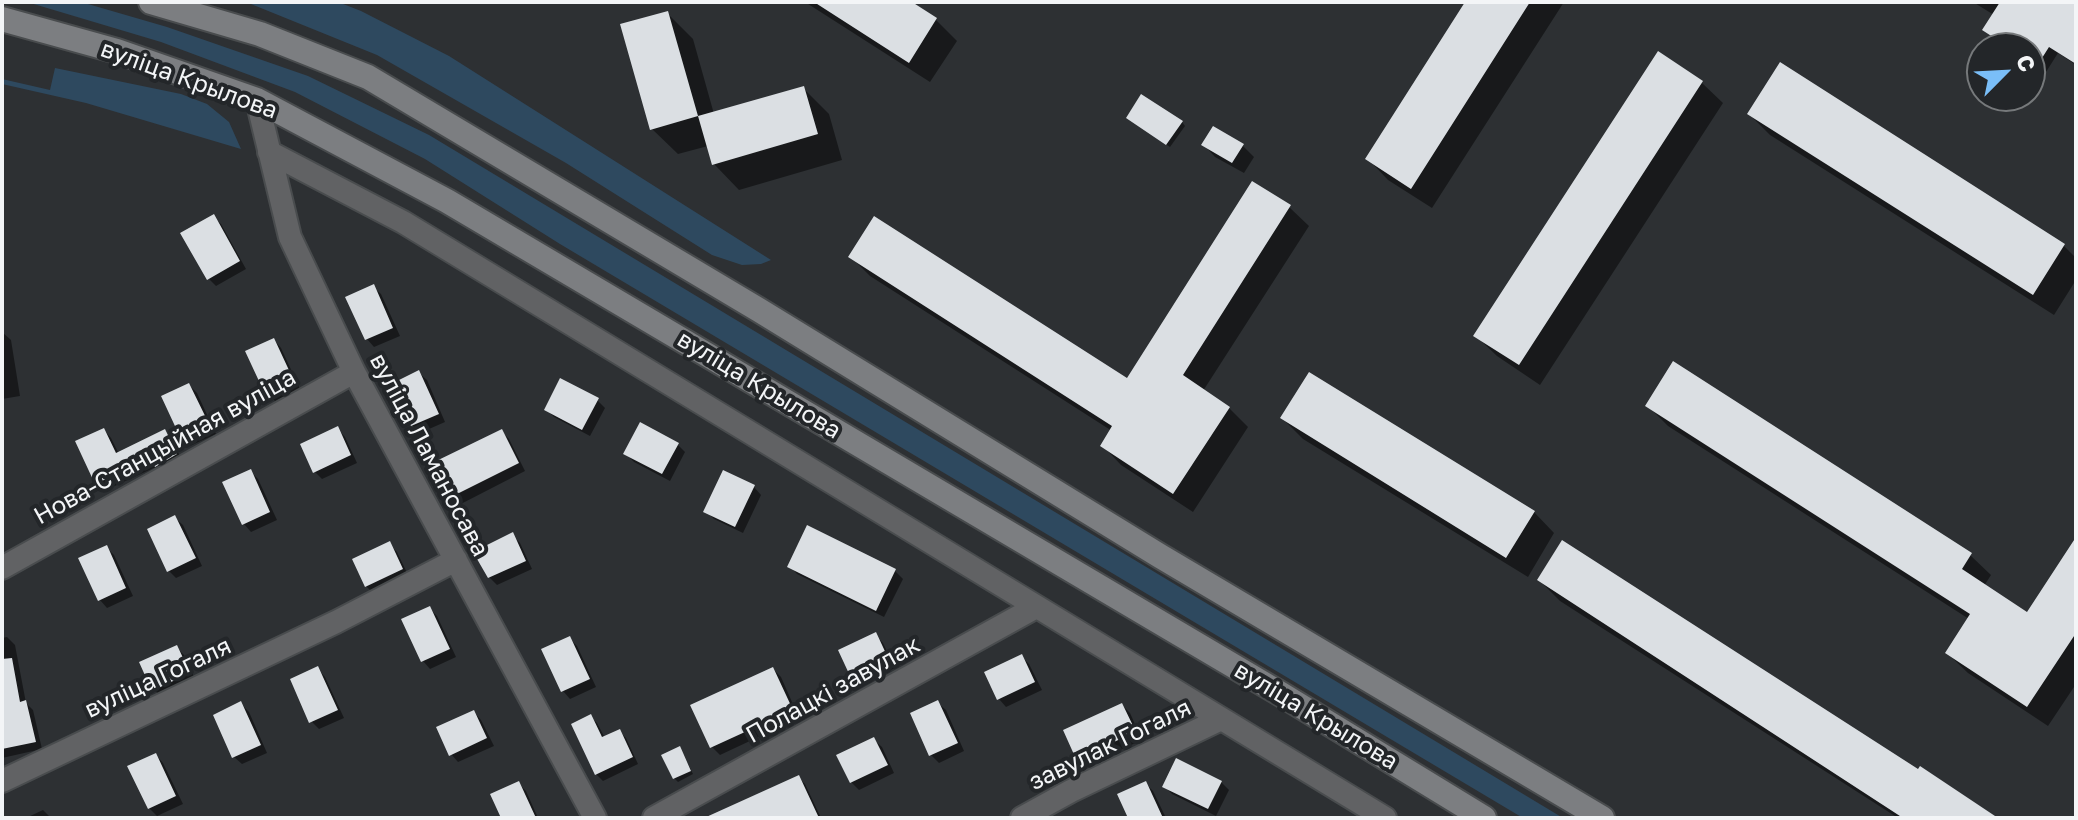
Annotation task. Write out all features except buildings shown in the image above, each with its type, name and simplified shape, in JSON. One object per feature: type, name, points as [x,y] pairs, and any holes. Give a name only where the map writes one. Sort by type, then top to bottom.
[{"type":"main road","points":[[151,2],[260,34],[368,77],[733,294],[1160,556],[1602,818]]},
{"type":"main road","name":"вуліца Крылова","points":[[2,19],[117,51],[257,100],[447,201],[1281,694],[1484,818]]},
{"type":"street","name":"вуліца Ламаносава","points":[[257,100],[290,237],[354,372],[595,818]]},
{"type":"street","points":[[269,152],[403,222],[1385,818]]},
{"type":"street","name":"Нова-Станцыйная вуліца","points":[[2,568],[354,372]]},
{"type":"street","name":"вуліца Гогаля","points":[[2,781],[336,622],[456,560]]},
{"type":"street","name":"Полацкі завулак","points":[[654,818],[1036,607]]},
{"type":"street","name":"завулак Гогаля","points":[[1022,818],[1221,719]]},
{"type":"shaded area","points":[[27,2],[81,2],[167,27],[308,76],[429,135],[1563,818],[1523,818],[560,244],[425,159],[295,92],[161,42]]},
{"type":"shaded area","points":[[246,2],[338,2],[361,11],[449,56],[771,260],[742,265],[712,255],[566,163],[377,55]]},
{"type":"shaded area","points":[[55,68],[181,94],[207,104],[229,122],[241,149],[86,103],[2,84],[2,79],[50,90]]}]
